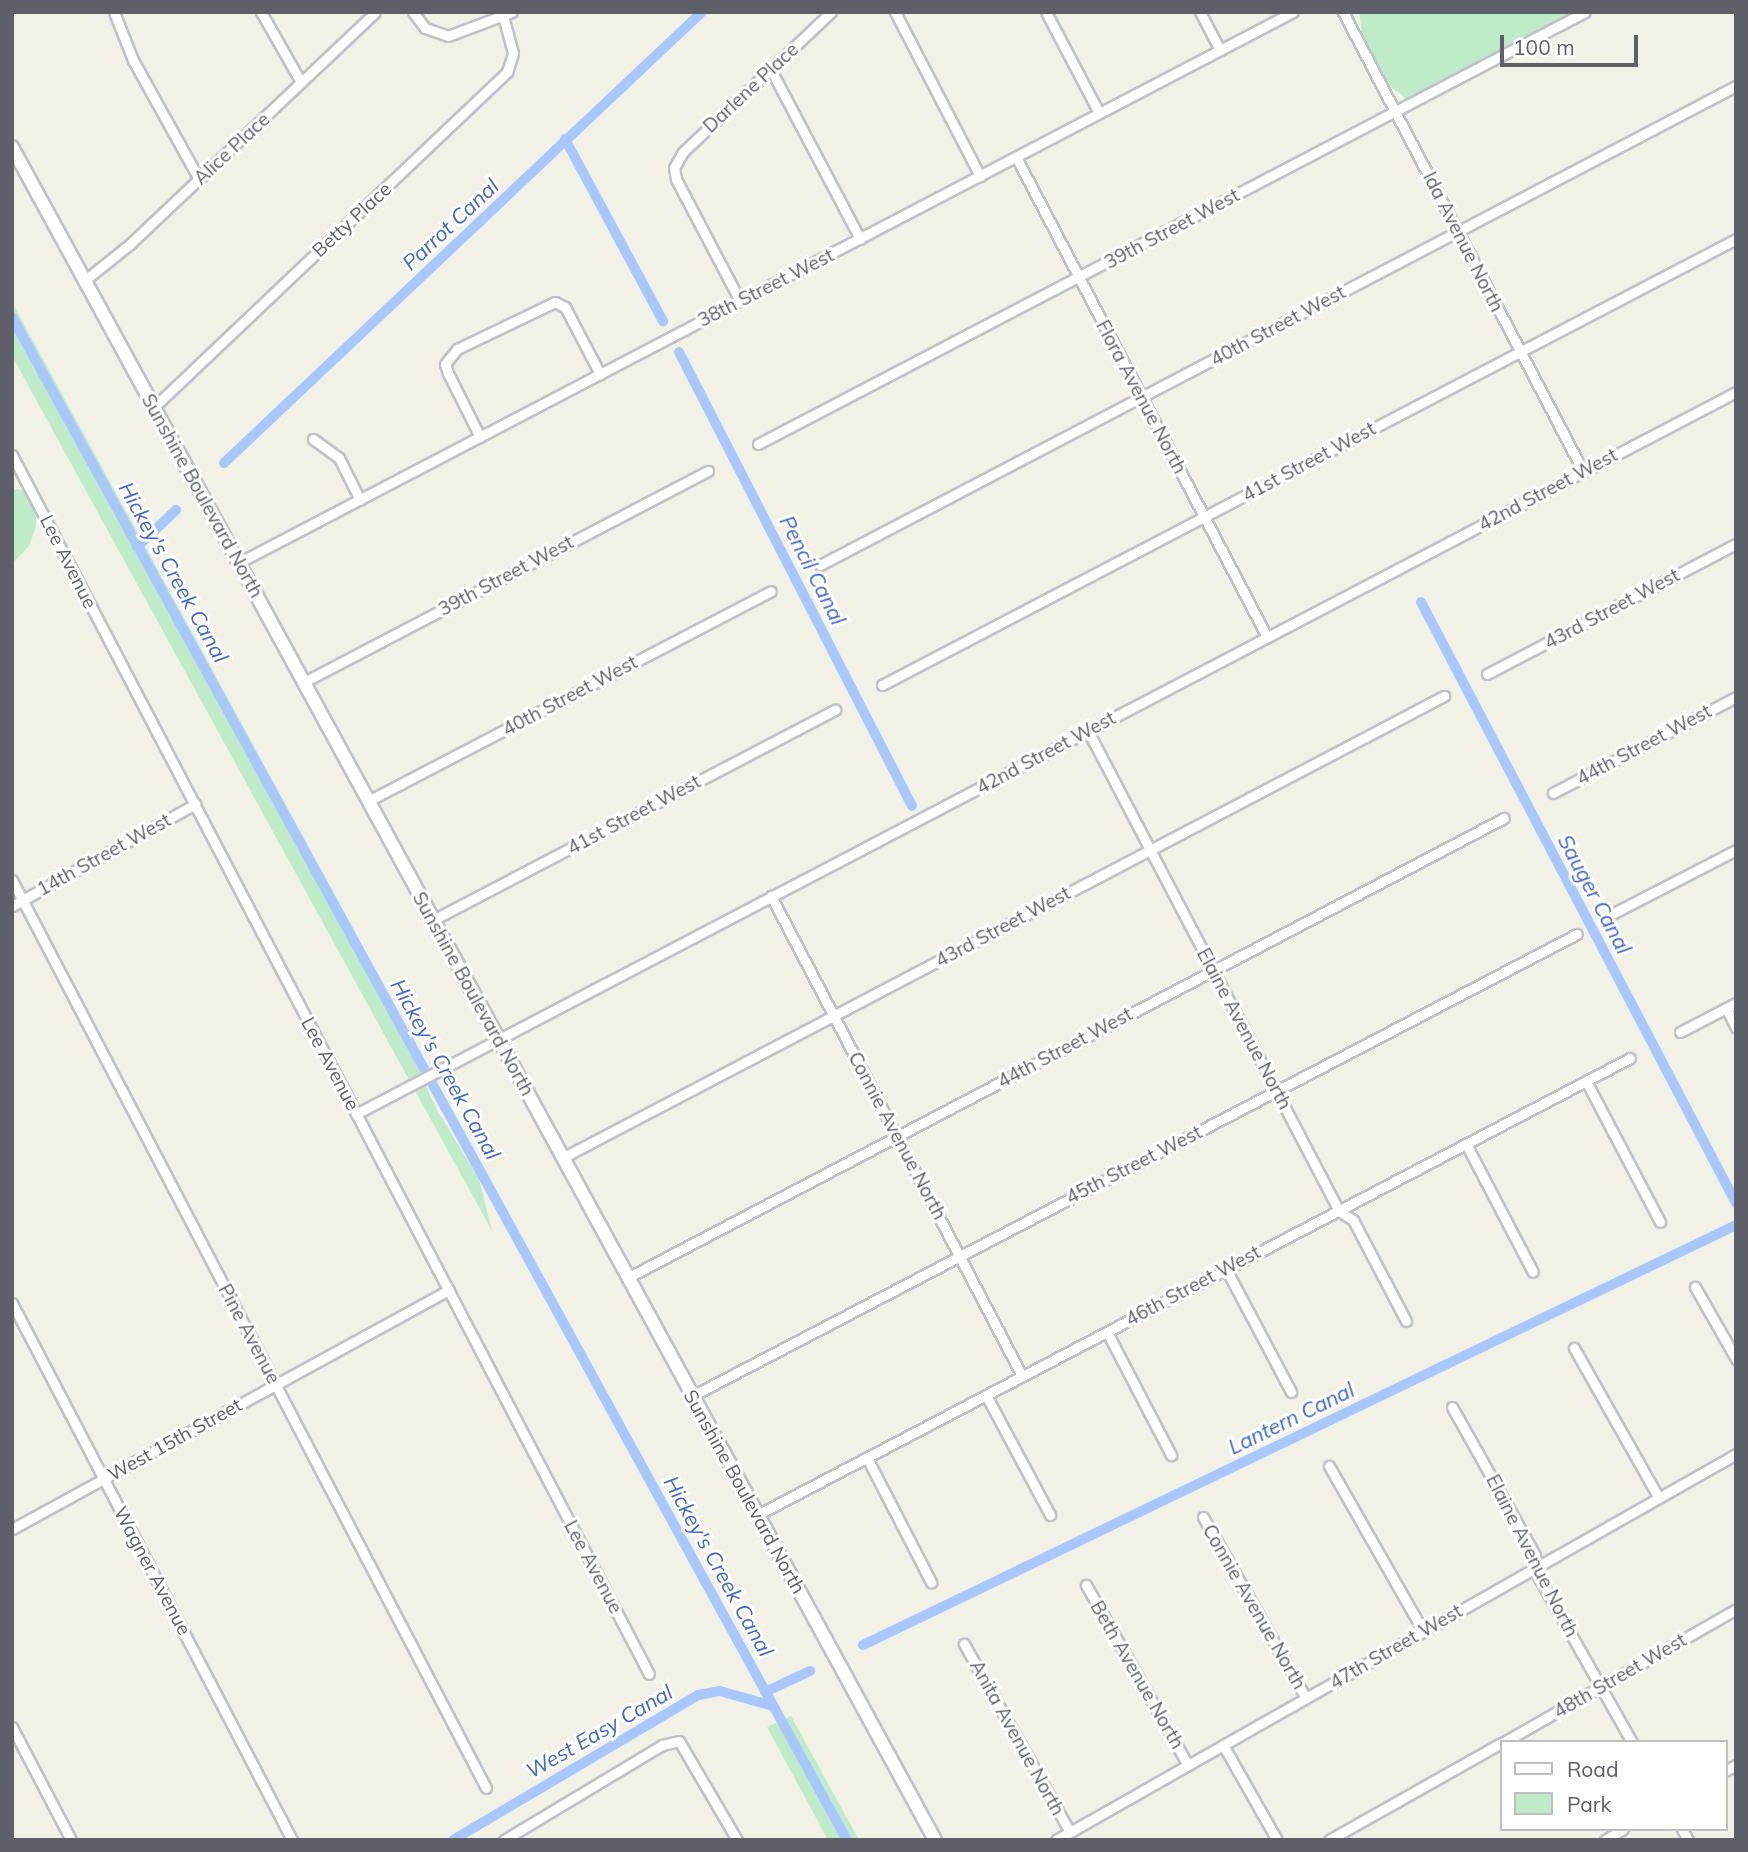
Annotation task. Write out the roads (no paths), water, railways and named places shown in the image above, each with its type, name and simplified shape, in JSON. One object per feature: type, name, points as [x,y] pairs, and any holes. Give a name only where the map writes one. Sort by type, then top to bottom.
[{"type":"street","points":[[114,12],[133,60],[199,179]]},
{"type":"street","points":[[261,12],[301,82]]},
{"type":"street","name":"Alice Place","points":[[84,281],[199,179],[375,12]]},
{"type":"street","points":[[413,12],[425,28],[448,36],[508,14]]},
{"type":"street","name":"Darlene Place","points":[[740,302],[676,179],[674,168],[683,152],[831,12]]},
{"type":"street","points":[[895,12],[980,176]]},
{"type":"street","points":[[1046,12],[1099,113]]},
{"type":"street","points":[[1200,12],[1220,50]]},
{"type":"street","name":"38th Street West","points":[[238,563],[1293,12]]},
{"type":"street","name":"Ida Avenue North","points":[[1343,12],[1583,471]]},
{"type":"street","name":"39th Street West","points":[[758,444],[1585,12]]},
{"type":"street","name":"Betty Place","points":[[154,407],[507,72],[513,53],[508,14]]},
{"type":"street","points":[[771,70],[859,239]]},
{"type":"street","name":"40th Street West","points":[[820,565],[1736,86]]},
{"type":"street","name":"Sunshine Boulevard North","points":[[12,147],[935,1840]]},
{"type":"street","name":"Flora Avenue North","points":[[1016,157],[1267,636]]},
{"type":"street","name":"41st Street West","points":[[882,685],[1736,239]]},
{"type":"street","points":[[480,437],[445,363],[449,354],[470,342],[555,302],[565,307],[600,374]]},
{"type":"street","name":"42nd Street West","points":[[356,1114],[1736,392]]},
{"type":"street","points":[[313,439],[339,458],[360,500]]},
{"type":"street","name":"Lee Avenue","points":[[12,455],[649,1674]]},
{"type":"street","name":"39th Street West","points":[[303,682],[708,471]]},
{"type":"street","name":"43rd Street West","points":[[1487,674],[1736,544]]},
{"type":"street","name":"40th Street West","points":[[368,801],[771,591]]},
{"type":"street","name":"43rd Street West","points":[[562,1158],[1444,696]]},
{"type":"street","name":"44th Street West","points":[[1553,793],[1736,697]]},
{"type":"street","name":"41st Street West","points":[[433,920],[835,710]]},
{"type":"street","name":"Elaine Avenue North","points":[[1087,731],[1339,1211],[1353,1220],[1406,1321]]},
{"type":"street","name":"14th Street West","points":[[12,906],[195,804]]},
{"type":"street","name":"44th Street West","points":[[627,1278],[1504,818]]},
{"type":"street","points":[[1612,914],[1736,850]]},
{"type":"street","name":"Pine Avenue","points":[[12,880],[486,1788]]},
{"type":"street","name":"Connie Avenue North","points":[[771,896],[1023,1376]]},
{"type":"street","name":"45th Street West","points":[[692,1396],[1577,934]]},
{"type":"street","points":[[1680,1032],[1736,1003]]},
{"type":"street","points":[[1726,1008],[1736,1028]]},
{"type":"street","name":"46th Street West","points":[[757,1514],[1630,1058]]},
{"type":"street","points":[[1586,1081],[1660,1222]]},
{"type":"street","points":[[1466,1144],[1533,1272]]},
{"type":"street","points":[[1226,1269],[1291,1392]]},
{"type":"street","points":[[1695,1287],[1736,1359]]},
{"type":"street","name":"West 15th Street","points":[[12,1529],[449,1290]]},
{"type":"street","name":"Wagner Avenue","points":[[12,1303],[292,1840]]},
{"type":"street","points":[[1107,1332],[1171,1455]]},
{"type":"street","points":[[1574,1348],[1658,1498]]},
{"type":"street","points":[[986,1395],[1050,1515]]},
{"type":"street","name":"Elaine Avenue North","points":[[1452,1407],[1535,1555],[1534,1569],[1631,1740]]},
{"type":"street","name":"47th Street West","points":[[1056,1840],[1736,1454]]},
{"type":"street","points":[[867,1458],[931,1582]]},
{"type":"street","points":[[1329,1466],[1423,1631]]},
{"type":"street","name":"Connie Avenue North","points":[[1203,1517],[1306,1698]]},
{"type":"street","name":"Beth Avenue North","points":[[1086,1585],[1188,1765]]},
{"type":"street","name":"48th Street West","points":[[1506,1740],[1736,1609]]},
{"type":"street","name":"Anita Avenue North","points":[[964,1644],[1070,1832]]},
{"type":"street","points":[[12,1727],[71,1840]]},
{"type":"street","points":[[510,1838],[662,1745],[679,1741],[737,1840]]},
{"type":"street","name":"48th Street West","points":[[1329,1840],[1500,1743]]},
{"type":"street","points":[[1223,1745],[1277,1840]]},
{"type":"waterway","name":"Parrot Canal","points":[[224,463],[702,12]]},
{"type":"waterway","name":"Pencil Canal","points":[[565,139],[663,321]]},
{"type":"waterway","name":"Hickey's Creek Canal","points":[[12,317],[847,1840]]},
{"type":"waterway","name":"Pencil Canal","points":[[679,352],[912,806]]},
{"type":"waterway","name":"Parrot Canal","points":[[137,547],[176,510]]},
{"type":"waterway","name":"Sauger Canal","points":[[1421,602],[1736,1203]]},
{"type":"waterway","name":"Lantern Canal","points":[[863,1645],[1736,1225]]},
{"type":"waterway","name":"Lantern Canal","points":[[765,1692],[810,1671]]},
{"type":"waterway","name":"West Easy Canal","points":[[453,1840],[698,1695],[720,1691],[773,1706]]}]
